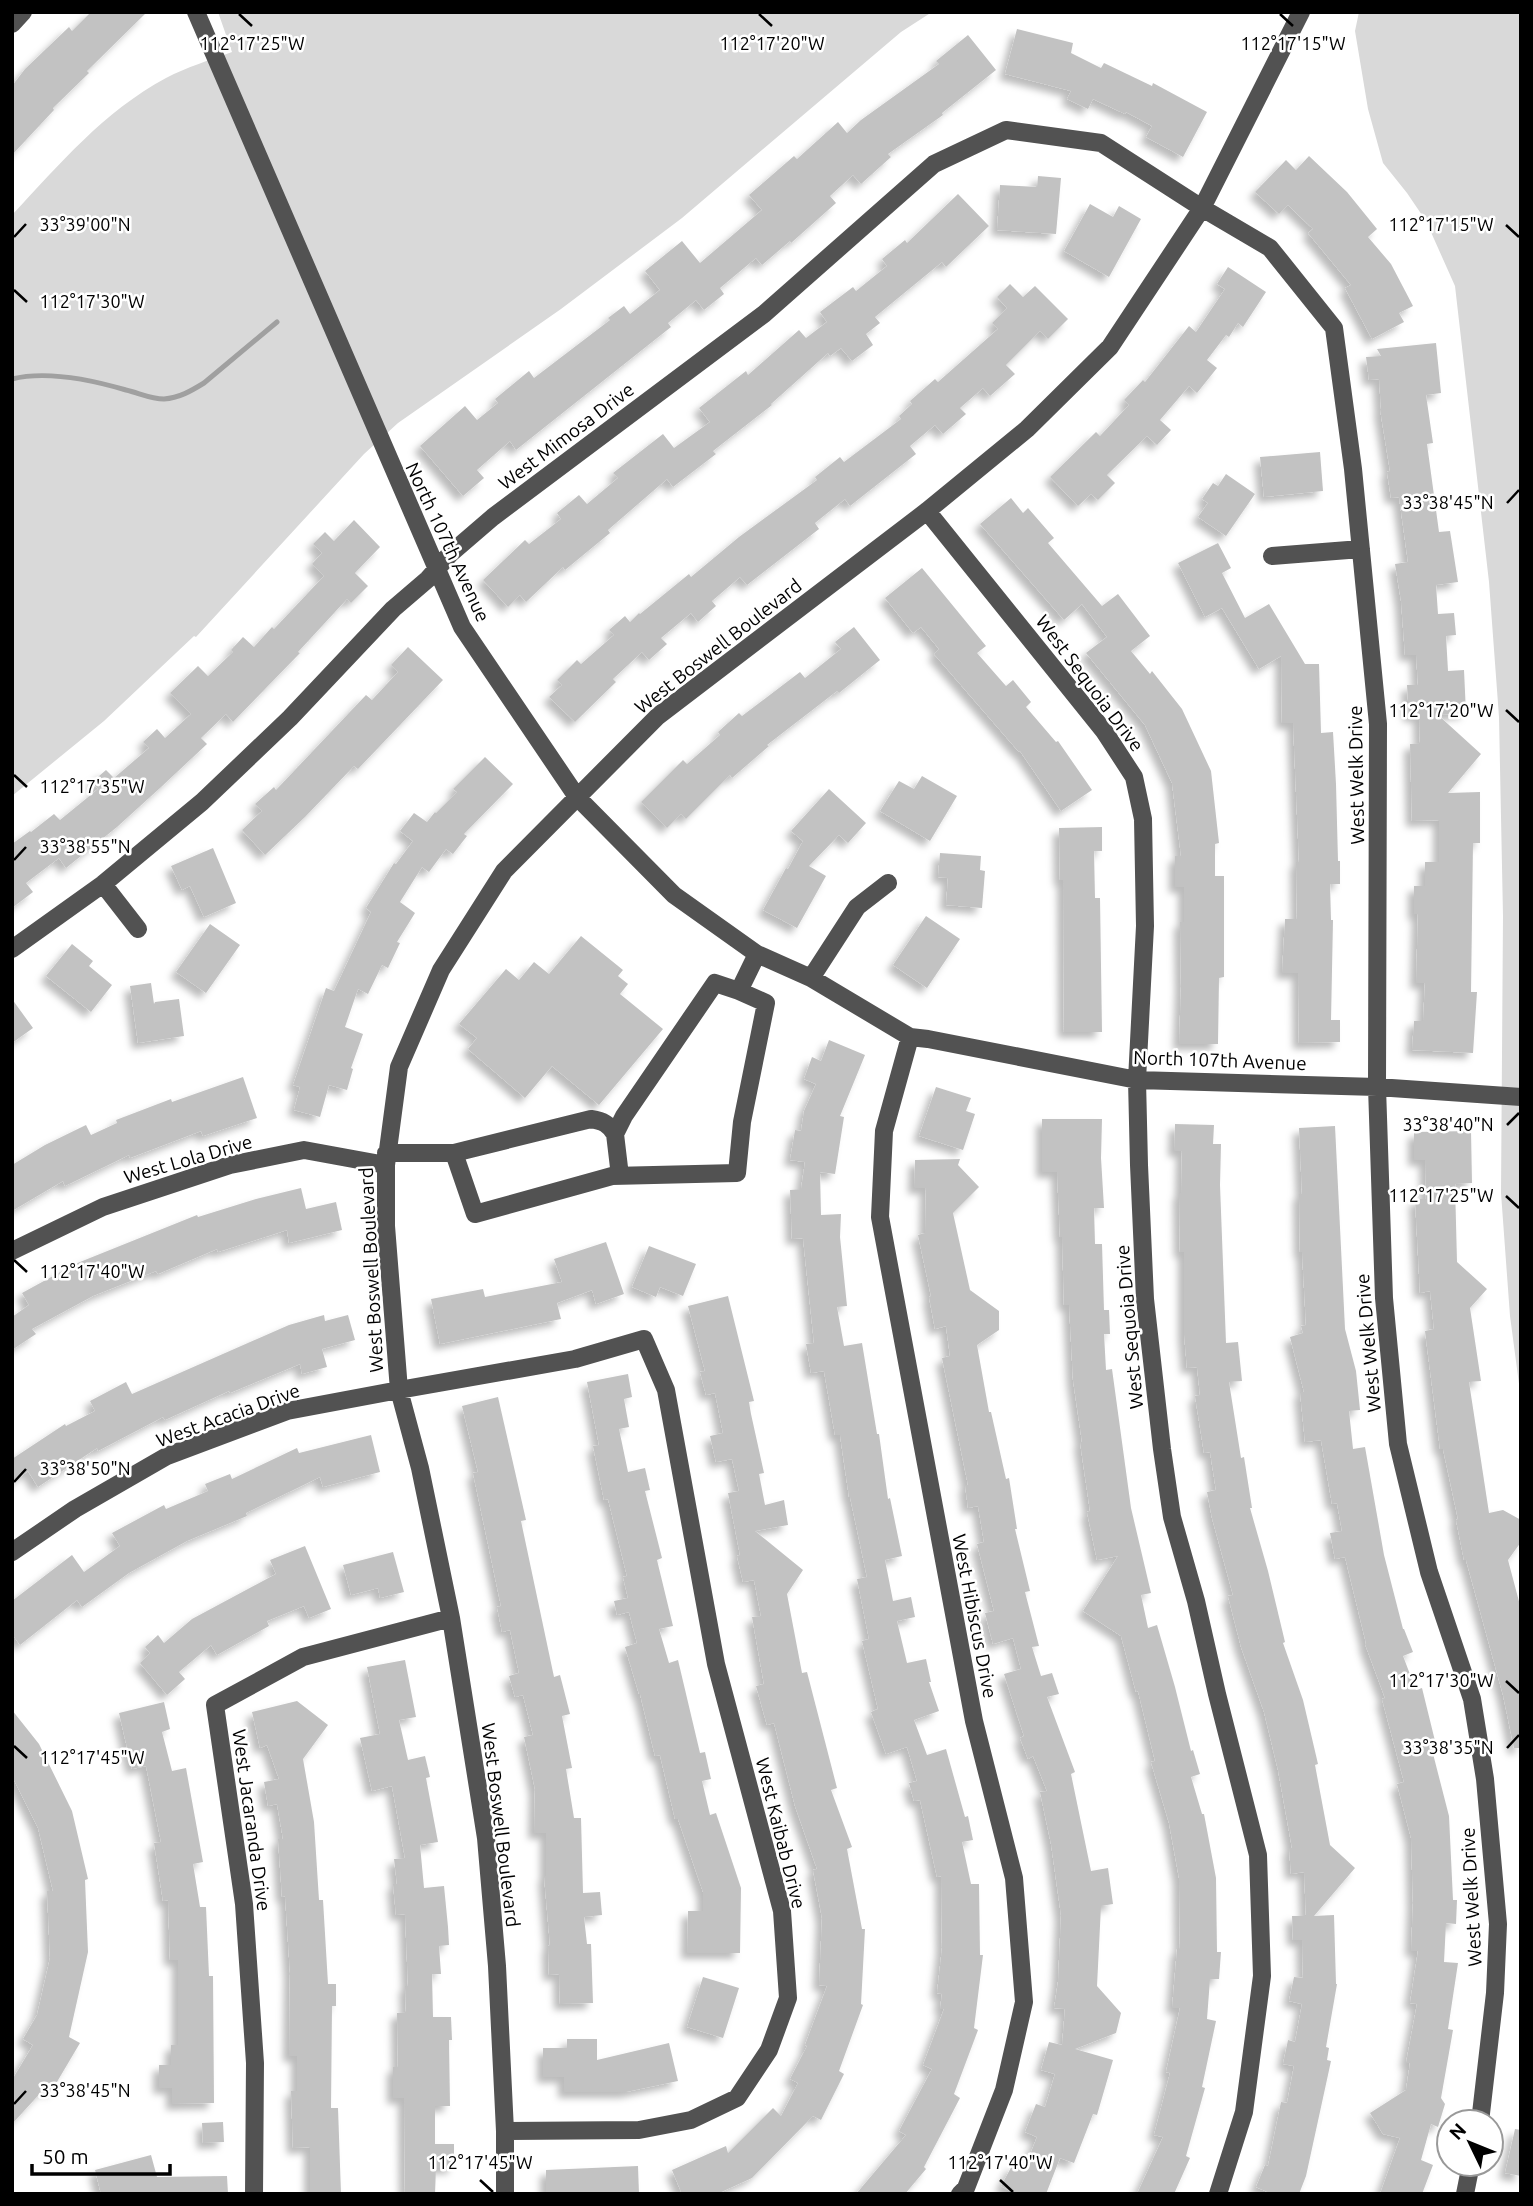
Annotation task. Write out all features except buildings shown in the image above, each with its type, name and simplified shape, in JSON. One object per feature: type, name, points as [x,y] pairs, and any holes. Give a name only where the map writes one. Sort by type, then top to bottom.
[{"type":"street","points":[[12,24],[23,12]]},
{"type":"street","name":"North 107th Avenue","points":[[196,12],[462,627],[578,797],[674,895],[757,954],[811,978],[910,1037],[1137,1080],[1377,1087],[1521,1097]]},
{"type":"street","name":"West Boswell Boulevard","points":[[505,2194],[505,2131],[497,1966],[486,1838],[451,1618],[420,1468],[399,1390],[386,1226],[386,1159],[400,1067],[440,970],[504,871],[658,716],[927,511],[1027,429],[1110,347],[1202,208],[1301,12]]},
{"type":"street","name":"West Mimosa Drive","points":[[12,949],[103,884],[232,774],[290,718],[386,616],[493,517],[764,314],[934,163],[1006,130],[1101,144],[1202,208]]},
{"type":"street","name":"West Welk Drive","points":[[1202,208],[1270,248],[1334,328],[1353,470],[1378,724],[1377,1087],[1384,1298],[1398,1444],[1429,1572],[1472,1699],[1485,1779],[1497,1924],[1495,1993],[1482,2108]]},
{"type":"street","name":"West Sequoia Drive","points":[[927,511],[1104,731],[1134,778],[1143,819],[1145,926],[1137,1080],[1145,1298],[1172,1517],[1196,1601],[1258,1854],[1262,1976],[1244,2112],[1218,2194]]},
{"type":"street","points":[[1272,556],[1361,549]]},
{"type":"street","points":[[103,884],[138,929]]},
{"type":"street","points":[[811,978],[857,907],[888,884]]},
{"type":"street","points":[[738,991],[757,954]]},
{"type":"street","points":[[454,1153],[475,1214],[612,1176],[620,1176],[737,1173],[742,1122],[766,1003],[715,983],[629,1107],[615,1134],[620,1176]]},
{"type":"street","name":"West Hibiscus Drive","points":[[910,1037],[884,1131],[880,1217],[974,1721],[1014,1878],[1024,2002],[1004,2090],[966,2188],[960,2194]]},
{"type":"street","name":"West Lola Drive","points":[[12,1251],[103,1207],[230,1166],[304,1150],[386,1159],[454,1153],[592,1119],[610,1126],[615,1134]]},
{"type":"street","name":"West Acacia Drive","points":[[12,1552],[75,1509],[167,1456],[288,1411],[575,1359],[643,1339]]},
{"type":"street","name":"West Kaibab Drive","points":[[505,2131],[639,2130],[691,2120],[737,2098],[769,2050],[788,1998],[782,1911],[716,1664],[666,1390],[643,1339]]},
{"type":"street","name":"West Jacaranda Drive","points":[[254,2194],[255,2063],[244,1904],[215,1705],[303,1657],[451,1618]]},
{"type":"shaded area","points":[[218,12],[932,12],[901,32],[682,218],[561,309],[398,423],[364,454],[196,637],[104,721],[12,796],[12,215],[83,140],[122,107],[166,78],[232,52]]},
{"type":"shaded area","points":[[1359,12],[1521,12],[1521,1399],[1510,1316],[1501,1193],[1503,916],[1499,717],[1489,582],[1455,286],[1426,221],[1383,163],[1368,109],[1355,31]]},
{"type":"waterway","points":[[12,379],[26,376],[70,377],[154,398],[169,398],[185,394],[204,383],[277,322]]}]
